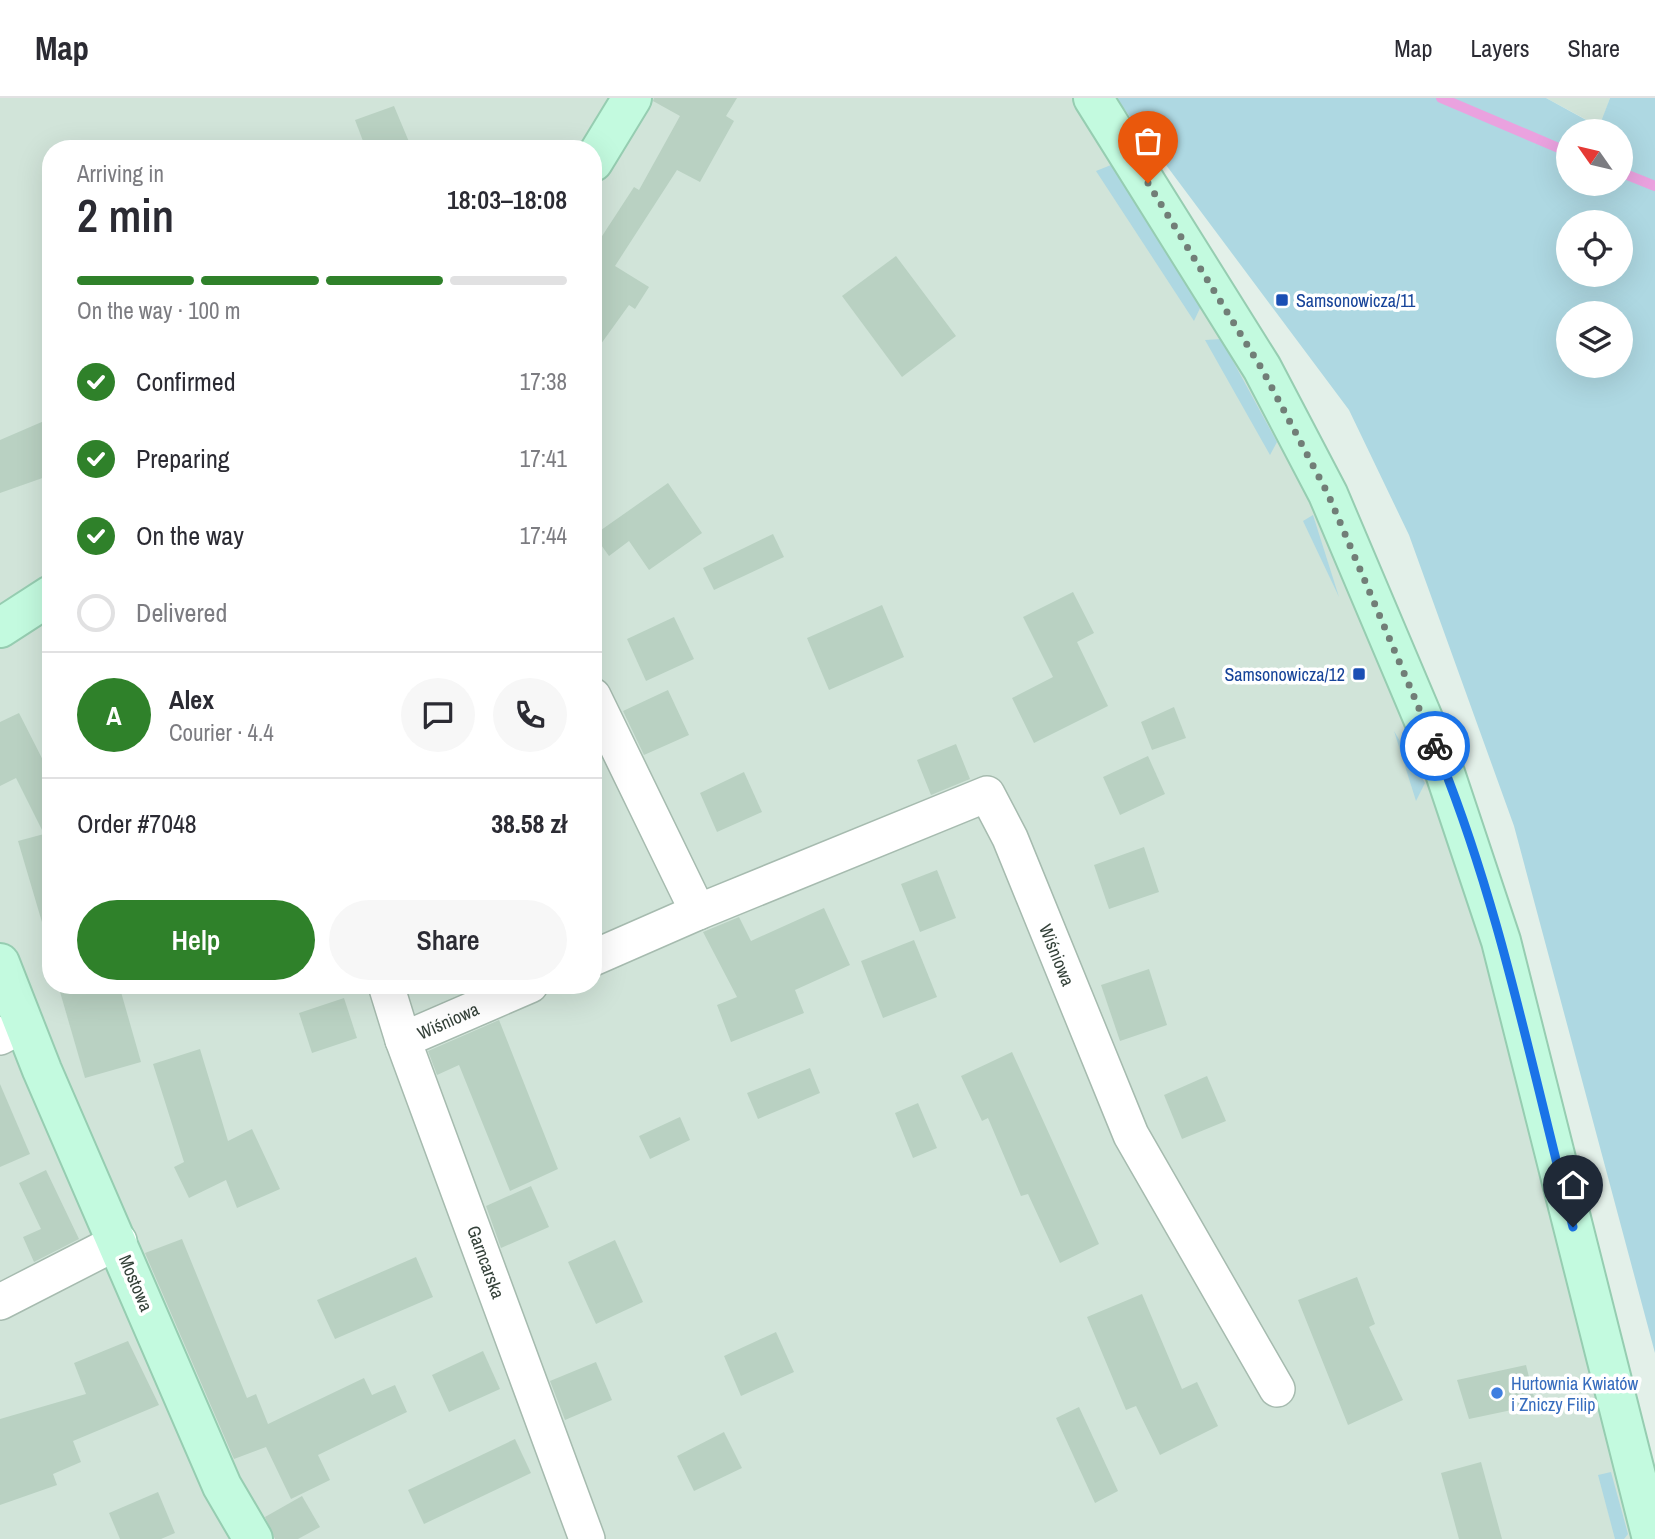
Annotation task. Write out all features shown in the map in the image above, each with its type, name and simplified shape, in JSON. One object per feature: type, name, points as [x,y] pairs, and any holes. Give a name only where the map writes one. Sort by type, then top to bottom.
[{"type":"main road","points":[[602,147],[632,98]]},
{"type":"main road","points":[[1093,98],[1262,369],[1328,494],[1449,782],[1501,941],[1652,1539]]},
{"type":"main road","points":[[0,628],[42,601]]},
{"type":"main road","name":"Mostowa","points":[[0,963],[12,1031],[118,1241],[222,1486],[253,1539]]},
{"type":"street","points":[[602,715],[698,912]]},
{"type":"street","name":"Wiśniowa","points":[[602,954],[987,794],[1010,838],[1131,1135],[1277,1389]]},
{"type":"street","name":"Garncarska","points":[[389,994],[587,1539]]},
{"type":"street","name":"Wiśniowa","points":[[404,1040],[509,994]]},
{"type":"street","points":[[0,1302],[118,1241]]},
{"type":"shaded area","points":[[0,98],[1093,98],[1262,368],[1441,761],[1652,1539],[0,1539]]},
{"type":"shaded area","points":[[1116,98],[1546,98],[1584,119],[1556,119],[1556,196],[1633,196],[1633,119],[1602,119],[1610,98],[1655,98],[1655,1353],[1514,826],[1409,535],[1349,410]]},
{"type":"shaded area","points":[[1546,98],[1610,98],[1603,119],[1585,119]]},
{"type":"shaded area","points":[[1111,165],[1201,306],[1194,321],[1096,171]]},
{"type":"shaded area","points":[[1221,339],[1277,442],[1270,455],[1205,340]]},
{"type":"shaded area","points":[[1313,515],[1339,597],[1303,521]]},
{"type":"shaded area","points":[[1394,731],[1425,783],[1416,801]]},
{"type":"shaded area","points":[[1611,1472],[1628,1534],[1624,1539],[1615,1539],[1598,1475]]},
{"type":"building","points":[[654,98],[737,98],[726,116],[734,121],[700,182],[677,170],[615,266],[649,287],[635,309],[629,305],[602,342],[602,236],[634,187],[639,190],[680,116],[653,101]]},
{"type":"building","points":[[394,106],[408,140],[363,140],[355,120]]},
{"type":"building","points":[[896,256],[956,336],[902,377],[842,296]]},
{"type":"building","points":[[42,422],[42,478],[0,493],[0,440]]},
{"type":"building","points":[[668,483],[702,533],[649,570],[629,541],[609,556],[602,546],[602,529]]},
{"type":"building","points":[[773,534],[784,557],[714,590],[703,568]]},
{"type":"building","points":[[1073,592],[1094,633],[1077,642],[1108,706],[1034,743],[1012,698],[1053,677],[1023,617]]},
{"type":"building","points":[[882,605],[904,657],[829,690],[807,638]]},
{"type":"building","points":[[674,617],[694,659],[646,681],[627,639]]},
{"type":"building","points":[[668,690],[689,735],[644,755],[623,711]]},
{"type":"building","points":[[1174,707],[1186,738],[1152,750],[1141,722]]},
{"type":"building","points":[[19,713],[42,758],[42,830],[16,778],[0,786],[0,722]]},
{"type":"building","points":[[956,744],[970,779],[931,795],[917,760]]},
{"type":"building","points":[[1148,756],[1165,794],[1120,815],[1103,777]]},
{"type":"building","points":[[744,772],[762,812],[717,832],[700,793]]},
{"type":"building","points":[[42,835],[42,922],[18,841]]},
{"type":"building","points":[[1144,847],[1159,892],[1109,909],[1094,865]]},
{"type":"building","points":[[937,870],[956,918],[920,932],[901,884]]},
{"type":"building","points":[[824,908],[850,965],[795,990],[804,1013],[731,1042],[717,1005],[737,997],[703,932],[739,917],[751,941]]},
{"type":"building","points":[[914,940],[937,997],[883,1018],[861,961]]},
{"type":"building","points":[[1149,969],[1167,1025],[1120,1041],[1101,985]]},
{"type":"building","points":[[61,994],[122,994],[141,1062],[85,1078]]},
{"type":"building","points":[[344,998],[357,1038],[312,1053],[299,1013]]},
{"type":"building","points":[[499,1020],[558,1169],[510,1191],[459,1065],[437,1075],[428,1051]]},
{"type":"building","points":[[200,1049],[228,1141],[252,1129],[280,1189],[237,1208],[226,1180],[189,1198],[174,1167],[184,1162],[153,1064]]},
{"type":"building","points":[[1012,1052],[1099,1244],[1060,1263],[1028,1194],[1021,1196],[988,1118],[982,1121],[961,1076]]},
{"type":"building","points":[[810,1068],[820,1093],[758,1119],[747,1093]]},
{"type":"building","points":[[1207,1076],[1226,1121],[1182,1139],[1164,1095]]},
{"type":"building","points":[[0,1084],[30,1154],[0,1167]]},
{"type":"building","points":[[918,1103],[937,1148],[913,1158],[895,1113]]},
{"type":"building","points":[[680,1117],[690,1140],[650,1159],[639,1136]]},
{"type":"building","points":[[46,1170],[79,1239],[34,1262],[23,1237],[41,1229],[19,1183]]},
{"type":"building","points":[[531,1186],[549,1227],[501,1248],[486,1206]]},
{"type":"building","points":[[182,1239],[247,1398],[256,1394],[268,1424],[364,1378],[372,1395],[395,1385],[407,1412],[318,1455],[330,1480],[291,1499],[266,1447],[234,1459],[145,1253]]},
{"type":"building","points":[[615,1240],[643,1302],[596,1324],[568,1262]]},
{"type":"building","points":[[416,1257],[433,1297],[335,1339],[317,1300]]},
{"type":"building","points":[[1357,1277],[1375,1324],[1369,1327],[1403,1400],[1348,1425],[1298,1300]]},
{"type":"building","points":[[1142,1294],[1182,1389],[1197,1382],[1218,1426],[1160,1455],[1136,1406],[1126,1410],[1087,1317]]},
{"type":"building","points":[[776,1332],[794,1372],[741,1396],[724,1356]]},
{"type":"building","points":[[128,1341],[159,1405],[73,1441],[81,1462],[53,1474],[57,1485],[0,1505],[0,1419],[86,1394],[74,1363]]},
{"type":"building","points":[[483,1351],[500,1389],[449,1412],[432,1375]]},
{"type":"building","points":[[596,1362],[612,1400],[565,1420],[550,1381]]},
{"type":"building","name":"Hurtownia Kwiatów i Zniczy Filip","points":[[1526,1365],[1536,1405],[1469,1419],[1457,1380]]},
{"type":"building","points":[[1079,1407],[1118,1491],[1095,1503],[1056,1418]]},
{"type":"building","points":[[724,1432],[742,1468],[694,1491],[677,1456]]},
{"type":"building","points":[[515,1439],[531,1473],[424,1524],[408,1490]]},
{"type":"building","points":[[1481,1462],[1502,1539],[1459,1539],[1441,1473]]},
{"type":"building","points":[[158,1492],[175,1533],[161,1539],[120,1539],[109,1513]]},
{"type":"building","points":[[302,1496],[320,1527],[298,1539],[275,1539],[265,1517]]},
{"type":"waterway","points":[[1441,98],[1556,147]]},
{"type":"waterway","points":[[1633,177],[1655,186]]},
{"type":"way so far","points":[[1148,183],[1262,369],[1328,494],[1435,746]]},
{"type":"place","name":"Samsonowicza/11","points":[[1282,300]]},
{"type":"place","name":"Samsonowicza/12","points":[[1359,674]]},
{"type":"place","name":"Hurtownia Kwiatów i Zniczy Filip","points":[[1497,1393]]},
{"type":"route","points":[[1435,746],[1457,802],[1501,941],[1573,1227]]}]
